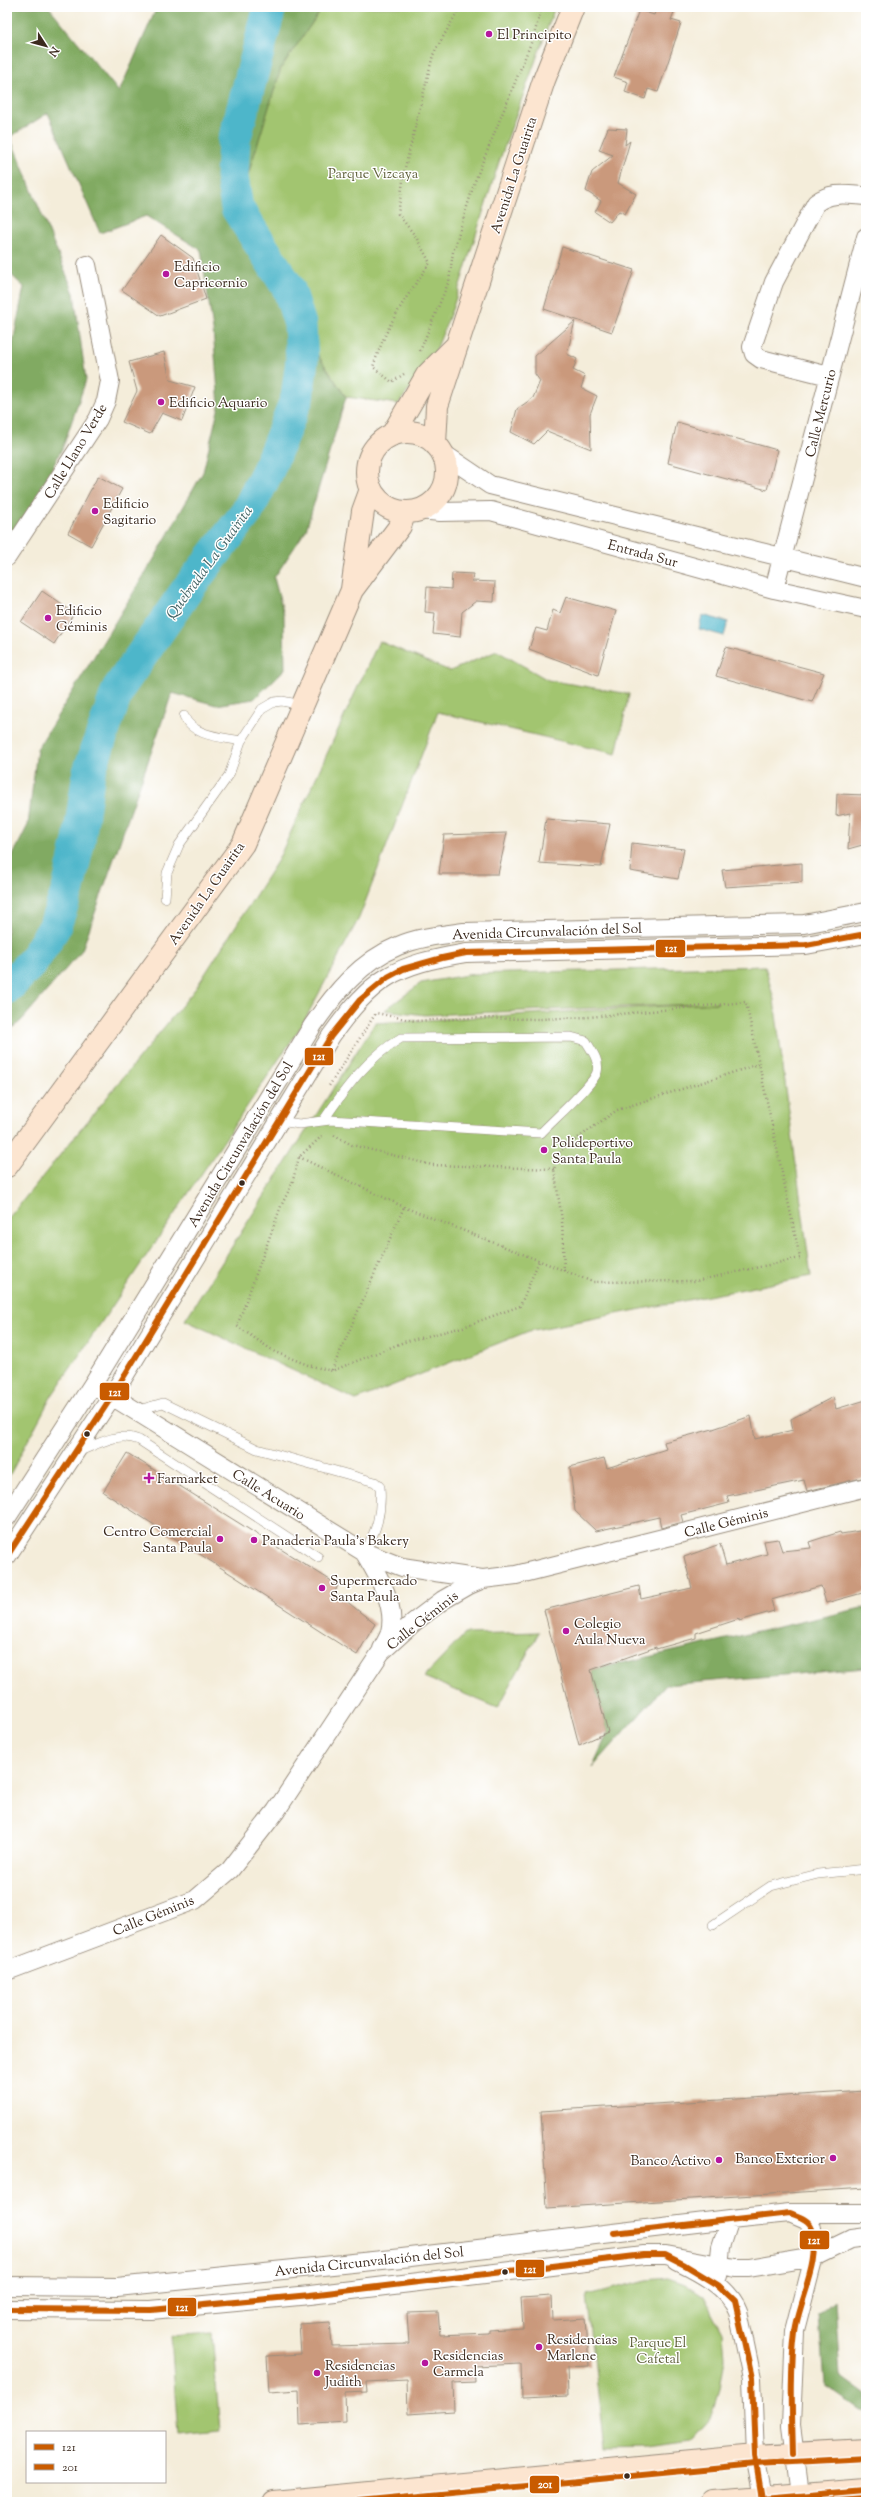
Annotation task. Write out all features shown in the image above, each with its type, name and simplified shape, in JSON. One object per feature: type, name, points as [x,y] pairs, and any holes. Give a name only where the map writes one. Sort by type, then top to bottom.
[{"type":"street","name":"Avenida La Guairita","points":[[458,344],[427,375],[392,435],[375,448],[370,457],[367,468],[371,489],[381,503],[396,511],[412,511],[429,505],[442,490],[447,471],[438,448],[437,406],[458,344],[544,80],[573,7]]},
{"type":"street","points":[[829,376],[761,360],[754,354],[752,346],[774,282],[816,203],[825,196],[866,196]]},
{"type":"street","name":"Calle Mercurio","points":[[774,589],[866,236]]},
{"type":"street","name":"Calle Llano Verde","points":[[7,557],[94,426],[106,400],[110,381],[87,265]]},
{"type":"street","points":[[392,435],[415,433],[438,448]]},
{"type":"street","name":"Entrada Sur","points":[[438,448],[490,485],[866,578]]},
{"type":"street","name":"Avenida La Guairita","points":[[352,590],[363,511],[371,489]]},
{"type":"street","name":"Avenida La Guairita","points":[[7,1166],[232,861],[251,826],[352,590],[412,511]]},
{"type":"street","name":"Entrada Sur","points":[[412,511],[491,511],[774,589],[866,609]]},
{"type":"street","name":"Avenida Circunvalación del Sol","points":[[7,1517],[93,1384],[313,1025],[332,999],[352,977],[375,959],[398,946],[422,938],[471,931],[804,924],[866,912]]},
{"type":"street","name":"Avenida Circunvalación del Sol","points":[[7,1556],[112,1396],[331,1036],[348,1012],[367,993],[387,977],[406,966],[427,960],[466,953],[806,945],[866,934]]},
{"type":"street","points":[[313,1025],[331,1036]]},
{"type":"street","name":"Calle Acuario","points":[[93,1384],[364,1552],[402,1567],[483,1579]]},
{"type":"street","name":"Calle Géminis","points":[[7,1971],[195,1900],[224,1875],[276,1811],[381,1652],[443,1600],[483,1579],[516,1575],[866,1487]]},
{"type":"street","points":[[364,1552],[389,1602],[392,1616],[390,1632],[381,1652]]},
{"type":"street","points":[[790,2213],[806,2220],[812,2227],[814,2257],[795,2331],[792,2392],[793,2454],[800,2499]]},
{"type":"street","name":"Avenida Circunvalación del Sol","points":[[7,2286],[117,2287],[236,2276],[790,2213],[866,2213]]},
{"type":"street","points":[[718,2285],[720,2248],[730,2219]]},
{"type":"street","name":"Avenida Circunvalación del Sol","points":[[7,2309],[151,2310],[237,2300],[310,2295],[644,2255],[665,2255],[749,2268],[814,2257],[846,2241],[866,2237]]},
{"type":"street","name":"Avenida Circunvalación del Sol","points":[[665,2255],[718,2285],[735,2301],[752,2378],[756,2456],[763,2500]]},
{"type":"street","points":[[236,2276],[237,2300]]},
{"type":"street","points":[[274,2502],[756,2456],[866,2450]]},
{"type":"street","points":[[713,2502],[800,2499],[866,2490]]},
{"type":"lane","points":[[166,898],[167,873],[179,846],[229,775],[241,741],[262,709],[274,702],[282,701],[302,705]]},
{"type":"lane","points":[[184,716],[187,723],[196,730],[241,741]]},
{"type":"lane","points":[[280,1121],[299,1124],[323,1120],[541,1133],[587,1086],[597,1072],[597,1060],[586,1041],[571,1036],[401,1038],[381,1052],[352,1080],[323,1120]]},
{"type":"lane","points":[[135,1411],[163,1403],[257,1449],[375,1482],[380,1487],[380,1517],[374,1535],[364,1552]]},
{"type":"lane","points":[[74,1453],[118,1436],[130,1436],[139,1440],[318,1557]]},
{"type":"lane","points":[[713,1925],[771,1886],[818,1874],[866,1869]]},
{"type":"path","points":[[408,371],[392,382],[372,367],[383,336],[398,307],[430,263],[416,237],[398,214],[405,168],[433,55],[460,7]]},
{"type":"path","points":[[420,353],[449,281],[452,252],[475,181],[533,38],[542,7]]},
{"type":"path","points":[[299,1157],[404,1207],[593,1282],[696,1281],[800,1258],[746,1002],[589,1017],[539,1019],[470,1018],[415,1021],[376,1013],[325,1091]]},
{"type":"path","points":[[564,1271],[562,1220],[554,1169],[560,1151],[617,1110],[759,1064]]},
{"type":"path","points":[[539,1261],[520,1306],[463,1327],[404,1342],[332,1371],[308,1365],[275,1352],[237,1326],[281,1206],[292,1184],[299,1157],[327,1131],[352,1145],[432,1166],[554,1169]]},
{"type":"path","points":[[332,1371],[404,1207]]},
{"type":"green space","points":[[7,7],[49,7],[119,92],[157,7],[323,7],[281,68],[243,191],[301,330],[346,397],[306,530],[274,578],[284,615],[285,669],[254,699],[216,705],[172,693],[82,950],[22,1020],[7,1033],[7,867],[28,825],[37,749],[154,559],[203,472],[219,406],[213,330],[201,250],[146,216],[100,233],[48,113],[10,137],[74,293],[86,380],[63,447],[40,492],[7,545],[7,373],[24,287],[7,271]]},
{"type":"green space","name":"Parque Vizcaya","points":[[323,7],[555,7],[499,162],[453,307],[431,363],[398,404],[346,397],[301,330],[243,191],[281,68]]},
{"type":"green space","points":[[379,641],[450,671],[497,651],[548,680],[629,694],[616,754],[438,712],[359,918],[302,1025],[51,1397],[7,1480],[7,1220],[196,988],[278,860]]},
{"type":"green space","name":"Polideportivo Santa Paula","points":[[765,966],[774,1000],[811,1276],[529,1331],[356,1400],[185,1320],[375,1023],[718,1003],[425,1015],[385,1010],[421,983],[473,974]]},
{"type":"green space","points":[[866,1607],[866,1668],[666,1685],[592,1768],[608,1732],[591,1670]]},
{"type":"green space","points":[[539,1632],[498,1708],[424,1677],[465,1634]]},
{"type":"green space","name":"Parque El Cafetal","points":[[668,2278],[685,2284],[704,2297],[722,2332],[724,2358],[719,2390],[710,2419],[690,2441],[644,2447],[604,2448],[587,2295],[647,2280]]},
{"type":"green space","points":[[835,2301],[840,2376],[866,2395],[866,2414],[824,2385],[819,2315]]},
{"type":"green space","points":[[212,2333],[220,2432],[178,2436],[171,2336]]},
{"type":"water","points":[[702,615],[728,622],[724,636],[699,629]]},
{"type":"building","points":[[657,7],[676,7],[671,20],[681,23],[658,92],[648,89],[645,99],[625,92],[628,82],[614,77],[639,10],[654,15]]},
{"type":"building","points":[[608,128],[627,129],[625,145],[630,141],[618,183],[636,194],[625,214],[619,211],[610,222],[595,212],[601,201],[586,191],[592,172],[613,155],[599,150]]},
{"type":"building","name":"Edificio Capricornio","points":[[161,235],[193,258],[206,299],[160,316],[122,290]]},
{"type":"building","points":[[562,247],[634,270],[612,332],[544,309]]},
{"type":"building","points":[[575,321],[567,354],[577,359],[573,370],[585,376],[581,388],[597,396],[590,414],[591,449],[547,431],[534,444],[511,432],[517,409],[533,398],[540,381],[535,374],[535,356]]},
{"type":"building","name":"Edificio Aquario","points":[[164,352],[170,380],[195,387],[182,421],[162,413],[150,434],[122,422],[137,391],[129,362]]},
{"type":"building","points":[[677,422],[777,450],[767,490],[668,463]]},
{"type":"building","name":"Edificio Sagitario","points":[[98,476],[122,489],[91,546],[68,533]]},
{"type":"building","points":[[452,573],[473,574],[472,581],[495,582],[494,602],[476,601],[462,612],[460,637],[433,634],[435,613],[425,612],[427,587],[451,589]]},
{"type":"building","name":"Edificio Géminis","points":[[42,591],[74,613],[54,644],[21,622]]},
{"type":"building","points":[[566,597],[616,611],[598,675],[529,649],[536,628],[547,631],[553,610],[560,613]]},
{"type":"building","points":[[726,647],[824,673],[812,702],[716,676]]},
{"type":"building","points":[[837,794],[866,795],[866,844],[848,849],[850,813],[836,816]]},
{"type":"building","points":[[546,819],[610,824],[601,867],[539,863]]},
{"type":"building","points":[[507,833],[498,874],[439,874],[444,835]]},
{"type":"building","points":[[632,843],[684,849],[678,879],[630,871]]},
{"type":"building","points":[[802,863],[802,882],[725,887],[722,870]]},
{"type":"building","points":[[833,1397],[836,1409],[866,1400],[866,1477],[807,1491],[804,1480],[727,1496],[729,1503],[681,1515],[683,1522],[661,1528],[659,1517],[596,1531],[575,1511],[570,1467],[604,1458],[607,1468],[666,1449],[664,1442],[713,1429],[751,1416],[755,1439],[793,1430],[791,1419]]},
{"type":"building","name":"Centro Comercial Santa Paula","points":[[127,1453],[338,1585],[335,1592],[375,1624],[357,1655],[103,1492]]},
{"type":"building","points":[[866,1530],[866,1592],[826,1603],[821,1586],[771,1600],[774,1611],[739,1621],[739,1619],[696,1633],[696,1638],[656,1649],[656,1647],[591,1670],[608,1732],[579,1745],[544,1610],[639,1586],[641,1599],[692,1588],[684,1557],[720,1544],[726,1565],[767,1554],[764,1541],[778,1539],[782,1551],[811,1548],[809,1542],[840,1532],[841,1534]]},
{"type":"building","points":[[866,2091],[866,2188],[547,2208],[541,2111]]},
{"type":"building","points":[[552,2296],[553,2320],[586,2318],[589,2366],[567,2367],[568,2396],[522,2398],[521,2364],[474,2366],[475,2382],[453,2383],[454,2411],[408,2414],[407,2380],[366,2382],[367,2392],[345,2393],[346,2422],[300,2425],[299,2390],[269,2392],[267,2356],[301,2354],[299,2324],[330,2322],[332,2346],[409,2344],[407,2313],[438,2312],[440,2335],[489,2333],[489,2330],[523,2328],[521,2298]]},
{"type":"waterway","name":"Quebrada La Guairita","points":[[7,988],[33,961],[54,928],[68,889],[79,840],[89,772],[118,689],[189,587],[247,512],[268,470],[297,398],[302,360],[300,324],[289,289],[237,208],[232,176],[234,141],[270,7]]},
{"type":"transit line","name":"121","points":[[7,1556],[112,1396],[331,1036],[360,1000],[388,977],[403,969],[466,953],[806,945],[866,934]]},
{"type":"transit line","name":"121","points":[[614,2233],[790,2213],[808,2222],[812,2228],[815,2241],[815,2254],[813,2267],[797,2319],[793,2347],[793,2454]]},
{"type":"transit line","name":"121","points":[[7,2309],[151,2310],[310,2295],[644,2255],[665,2255],[718,2285],[735,2301],[752,2378],[755,2456],[762,2499],[866,2490]]},
{"type":"transit line","name":"201","points":[[358,2502],[756,2464],[866,2458]]},
{"type":"transit line","name":"201","points":[[815,2502],[866,2498]]},
{"type":"place","name":"El Principito","points":[[489,34]]},
{"type":"place","name":"Edificio Capricornio","points":[[166,274]]},
{"type":"place","name":"Edificio Aquario","points":[[161,402]]},
{"type":"place","name":"Edificio Sagitario","points":[[95,511]]},
{"type":"place","name":"Edificio Géminis","points":[[48,618]]},
{"type":"place","name":"Polideportivo Santa Paula","points":[[544,1150]]},
{"type":"place","name":"Farmarket","points":[[149,1478]]},
{"type":"place","name":"Centro Comercial Santa Paula","points":[[220,1539]]},
{"type":"place","name":"Panaderia Paula's Bakery","points":[[254,1540]]},
{"type":"place","name":"Supermercado Santa Paula","points":[[322,1588]]},
{"type":"place","name":"Colegio Aula Nueva","points":[[566,1631]]},
{"type":"place","name":"Banco Exterior","points":[[833,2158]]},
{"type":"place","name":"Banco Activo","points":[[719,2160]]},
{"type":"place","name":"Residencias Marlene","points":[[539,2347]]},
{"type":"place","name":"Residencias Carmela","points":[[425,2363]]},
{"type":"place","name":"Residencias Judith","points":[[317,2373]]}]
